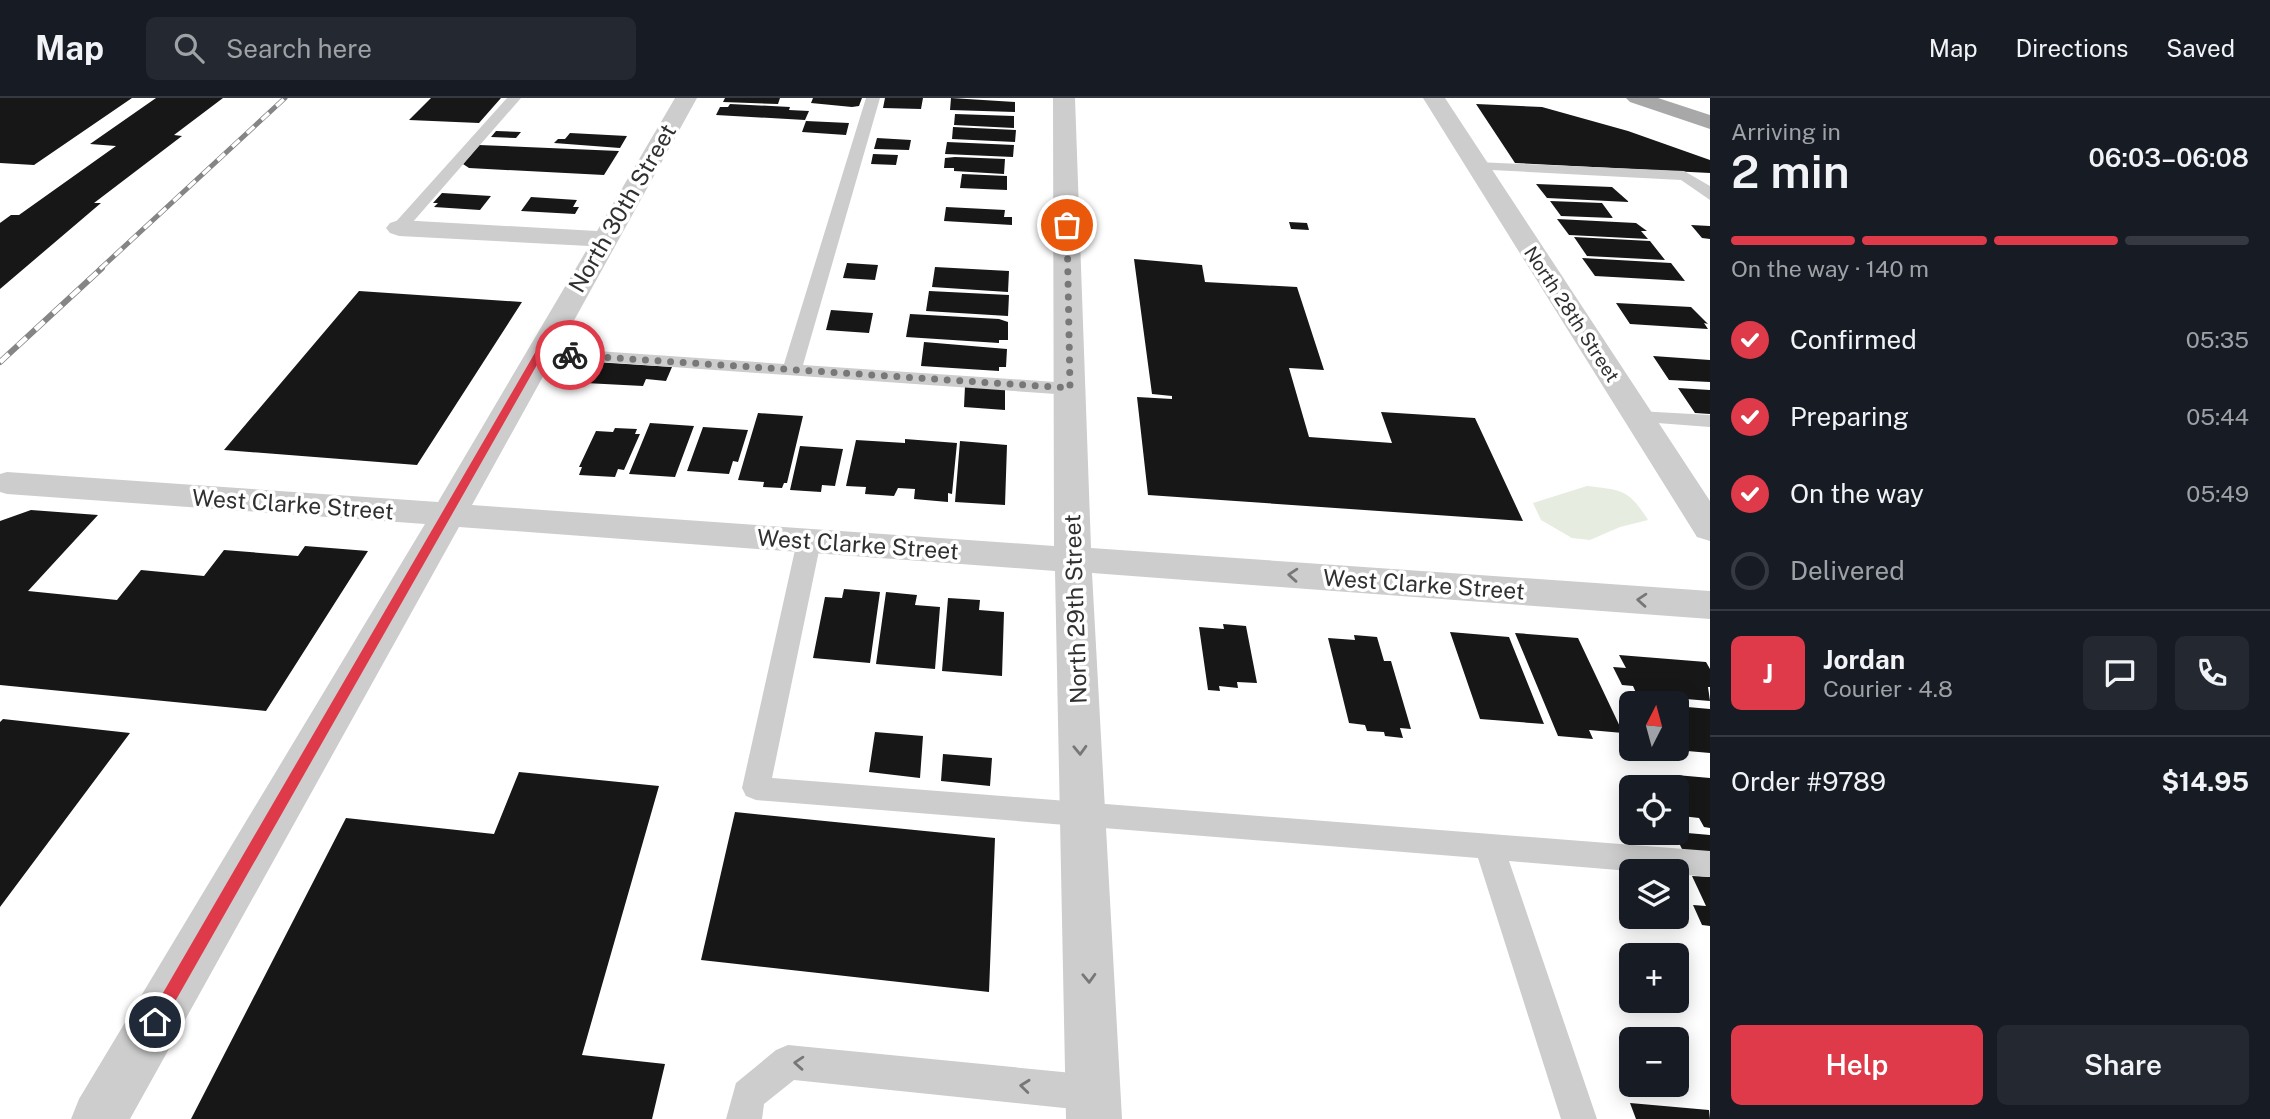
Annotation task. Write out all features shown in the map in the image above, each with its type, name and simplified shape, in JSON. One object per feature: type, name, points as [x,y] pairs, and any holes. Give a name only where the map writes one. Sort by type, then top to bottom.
[{"type":"main road","points":[[1637,98],[1710,122]]},
{"type":"street","name":"North 30th Street","points":[[99,1119],[449,515],[603,239],[686,98]]},
{"type":"street","name":"North 29th Street","points":[[1064,98],[1073,560],[1094,1106]]},
{"type":"street","name":"North 28th Street","points":[[1434,98],[1710,529]]},
{"type":"street","points":[[399,228],[603,239]]},
{"type":"street","name":"West Clarke Street","points":[[7,483],[1710,604]]},
{"type":"lane","points":[[399,228],[514,98]]},
{"type":"lane","points":[[792,370],[873,98]]},
{"type":"lane","points":[[1478,166],[1684,176],[1701,185],[1710,195]]},
{"type":"lane","points":[[539,353],[1070,388]]},
{"type":"lane","points":[[1638,417],[1710,421]]},
{"type":"lane","points":[[809,541],[756,788],[1710,864]]},
{"type":"lane","points":[[1489,847],[1578,1119]]},
{"type":"lane","points":[[744,1119],[748,1095],[788,1062],[1094,1106]]},
{"type":"shaded area","points":[[1587,486],[1624,493],[1636,503],[1648,520],[1620,527],[1590,540],[1572,538],[1541,520],[1533,503]]},
{"type":"building","points":[[0,98],[132,98],[34,165],[0,163]]},
{"type":"building","points":[[156,98],[223,98],[174,135],[182,136],[94,203],[101,203],[0,289],[0,223],[11,215],[19,215],[116,146],[90,144]]},
{"type":"building","points":[[431,98],[501,98],[479,123],[409,120]]},
{"type":"building","points":[[725,98],[780,98],[778,104],[723,102]]},
{"type":"building","points":[[813,98],[862,98],[859,106],[852,107],[811,103]]},
{"type":"building","points":[[885,98],[923,98],[921,109],[883,108]]},
{"type":"building","points":[[951,98],[1015,102],[1015,112],[950,110]]},
{"type":"building","points":[[730,104],[790,107],[789,110],[809,111],[805,120],[716,115],[720,107],[728,107]]},
{"type":"building","points":[[1476,104],[1542,107],[1628,131],[1710,160],[1710,173],[1515,163]]},
{"type":"building","points":[[955,114],[1014,116],[1014,128],[954,125]]},
{"type":"building","points":[[806,121],[849,123],[846,135],[802,132]]},
{"type":"building","points":[[953,127],[1016,130],[1015,142],[952,139]]},
{"type":"building","points":[[496,131],[521,132],[516,138],[491,137]]},
{"type":"building","points":[[570,133],[627,136],[620,148],[554,143],[558,139],[565,139]]},
{"type":"building","points":[[877,138],[911,140],[909,150],[874,149]]},
{"type":"building","points":[[947,142],[1014,145],[1013,157],[945,154]]},
{"type":"building","points":[[479,145],[619,151],[604,175],[469,168],[463,164]]},
{"type":"building","points":[[873,154],[898,155],[896,165],[871,164]]},
{"type":"building","points":[[945,158],[1005,159],[1004,174],[944,168]]},
{"type":"building","points":[[962,174],[1007,176],[1007,190],[960,188]]},
{"type":"building","points":[[1536,184],[1612,187],[1629,202],[1547,198]]},
{"type":"building","points":[[442,193],[491,196],[480,210],[434,207],[438,203],[433,203]]},
{"type":"building","points":[[531,197],[577,200],[573,207],[579,207],[575,214],[521,211]]},
{"type":"building","points":[[1550,201],[1602,203],[1613,218],[1561,216]]},
{"type":"building","points":[[946,207],[1005,210],[1004,217],[1012,217],[1012,225],[944,221]]},
{"type":"building","points":[[1557,219],[1636,223],[1647,231],[1641,231],[1648,239],[1569,235]]},
{"type":"building","points":[[1289,222],[1307,223],[1309,230],[1291,229]]},
{"type":"building","points":[[1691,225],[1710,226],[1710,239],[1702,238]]},
{"type":"building","points":[[1574,237],[1650,241],[1665,260],[1587,256]]},
{"type":"building","points":[[1582,258],[1671,263],[1685,281],[1595,276]]},
{"type":"building","points":[[1134,259],[1202,265],[1205,282],[1297,287],[1324,370],[1289,368],[1309,437],[1392,443],[1381,412],[1475,418],[1523,521],[1148,495],[1137,397],[1172,399],[1172,396],[1152,394]]},
{"type":"building","points":[[847,263],[878,265],[875,280],[843,278]]},
{"type":"building","points":[[935,267],[1009,271],[1008,292],[932,287]]},
{"type":"building","points":[[359,291],[522,302],[417,465],[224,450]]},
{"type":"building","points":[[929,291],[1009,295],[1008,316],[926,311]]},
{"type":"building","points":[[1616,303],[1691,307],[1708,324],[1704,323],[1708,329],[1630,324]]},
{"type":"building","points":[[831,310],[873,313],[869,333],[826,330]]},
{"type":"building","points":[[910,314],[999,319],[1008,322],[1008,340],[999,340],[999,343],[906,337]]},
{"type":"building","points":[[924,342],[1007,349],[1006,367],[999,367],[999,371],[921,366]]},
{"type":"building","points":[[1653,356],[1710,360],[1710,382],[1669,380]]},
{"type":"building","points":[[595,362],[672,367],[666,381],[646,379],[643,386],[585,383]]},
{"type":"building","points":[[965,386],[1005,389],[1005,410],[964,407]]},
{"type":"building","points":[[1678,388],[1710,390],[1710,414],[1695,413]]},
{"type":"building","points":[[758,413],[803,416],[787,483],[784,483],[782,488],[763,487],[764,482],[738,480]]},
{"type":"building","points":[[650,423],[694,426],[675,477],[629,474]]},
{"type":"building","points":[[703,427],[748,430],[738,462],[733,461],[729,474],[687,471]]},
{"type":"building","points":[[615,428],[637,429],[635,434],[640,434],[624,470],[618,469],[615,477],[579,475],[582,467],[579,467],[596,431],[613,432]]},
{"type":"building","points":[[905,439],[957,443],[952,494],[948,493],[948,502],[914,499],[915,489],[898,488],[894,496],[865,494],[866,487],[846,486],[856,440],[905,443]]},
{"type":"building","points":[[960,441],[1007,445],[1005,505],[955,502]]},
{"type":"building","points":[[800,446],[843,449],[835,486],[822,485],[821,492],[790,490]]},
{"type":"building","points":[[31,510],[98,515],[28,591],[117,600],[141,570],[204,576],[224,550],[298,556],[305,546],[368,551],[266,711],[0,685],[0,521]]},
{"type":"building","points":[[844,589],[880,592],[870,663],[813,658],[825,597],[842,598]]},
{"type":"building","points":[[886,592],[917,595],[915,605],[940,607],[935,669],[876,664]]},
{"type":"building","points":[[948,598],[980,600],[979,610],[1004,612],[1002,676],[942,671]]},
{"type":"building","points":[[1223,624],[1246,626],[1257,683],[1237,682],[1238,688],[1219,686],[1220,691],[1208,690],[1199,627],[1224,629]]},
{"type":"building","points":[[1450,632],[1509,637],[1544,724],[1480,719]]},
{"type":"building","points":[[1515,633],[1578,638],[1619,725],[1619,733],[1589,730],[1593,739],[1558,736]]},
{"type":"building","points":[[1354,635],[1377,637],[1384,661],[1391,661],[1411,729],[1400,728],[1403,738],[1385,736],[1384,732],[1367,731],[1365,725],[1349,723],[1328,638],[1355,640]]},
{"type":"building","points":[[1619,655],[1706,662],[1710,669],[1710,701],[1689,699],[1689,691],[1635,691],[1633,686],[1622,685],[1613,667],[1626,668]]},
{"type":"building","points":[[1689,707],[1710,709],[1710,753],[1689,751]]},
{"type":"building","points":[[3,719],[130,733],[0,907],[0,722]]},
{"type":"building","points":[[875,732],[923,736],[920,778],[869,772]]},
{"type":"building","points":[[943,754],[992,758],[990,786],[941,781]]},
{"type":"building","points":[[519,772],[659,786],[582,1055],[665,1064],[652,1119],[191,1119],[346,818],[494,834]]},
{"type":"building","points":[[1689,776],[1710,778],[1710,828],[1704,827],[1699,818],[1689,817]]},
{"type":"building","points":[[735,812],[995,838],[989,992],[701,960]]},
{"type":"building","points":[[1689,833],[1710,835],[1710,854],[1683,851],[1680,845],[1689,845]]},
{"type":"building","points":[[1692,876],[1710,877],[1710,926],[1702,925],[1693,905],[1706,906]]},
{"type":"building","points":[[1630,1103],[1709,1110],[1710,1119],[1636,1119]]},
{"type":"railway","points":[[100,269],[285,98]]},
{"type":"railway","points":[[0,362],[102,268]]},
{"type":"way so far","points":[[570,355],[1070,388],[1067,225]]},
{"type":"route","points":[[155,1022],[449,515],[539,353],[570,355]]}]
